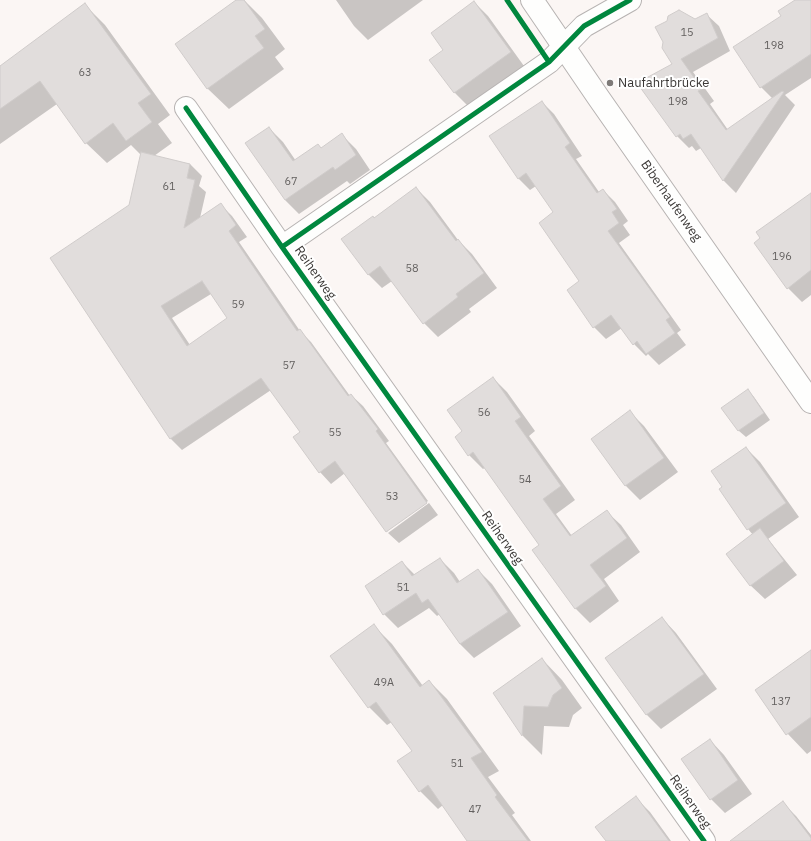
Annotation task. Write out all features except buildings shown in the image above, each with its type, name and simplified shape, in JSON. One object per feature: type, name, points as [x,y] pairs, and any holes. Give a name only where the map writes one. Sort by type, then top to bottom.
[{"type":"street","name":"Biberhaufenweg","points":[[532,0],[811,402]]},
{"type":"street","name":"Reiherweg","points":[[282,247],[549,62],[584,26],[630,0]]},
{"type":"street","name":"Reiherweg","points":[[186,108],[282,247],[704,841]]},
{"type":"cycle path","points":[[507,0],[549,62]]},
{"type":"cycle path","points":[[282,247],[549,62],[584,26],[630,0]]},
{"type":"cycle path","points":[[186,108],[282,247],[704,841]]},
{"type":"place","name":"Naufahrtbrücke","points":[[610,83]]}]
